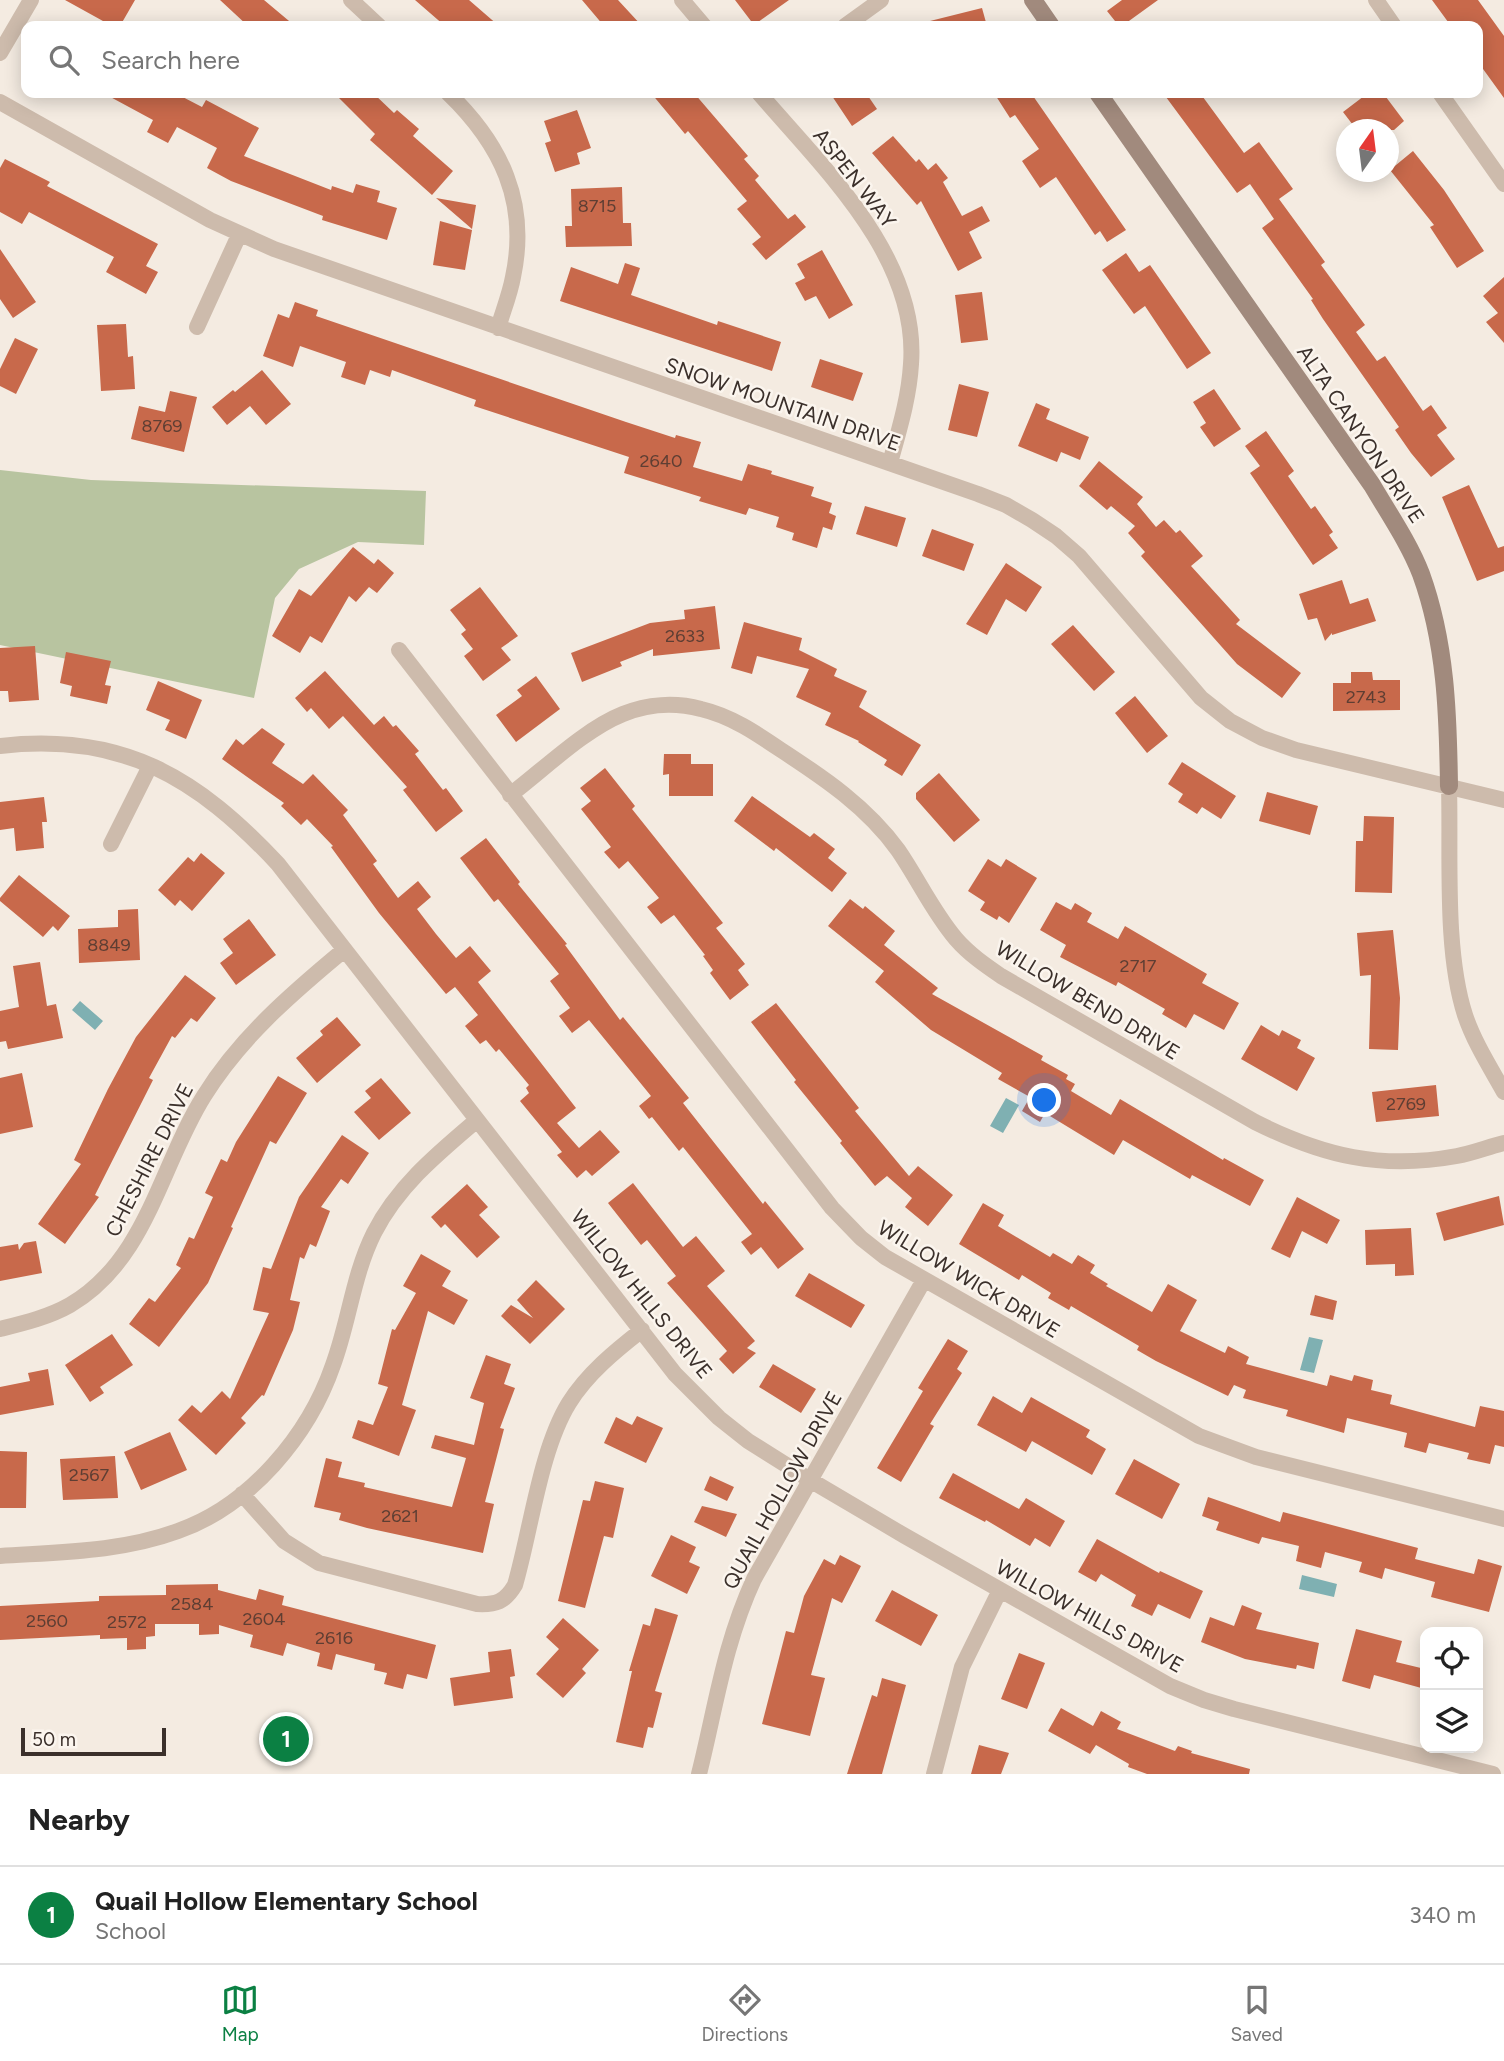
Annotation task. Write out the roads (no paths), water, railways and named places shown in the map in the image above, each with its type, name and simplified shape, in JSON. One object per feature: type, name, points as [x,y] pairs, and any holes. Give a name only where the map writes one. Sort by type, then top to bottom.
[{"type":"street","points":[[0,53],[31,0]]},
{"type":"street","points":[[351,0],[374,21]]},
{"type":"street","points":[[682,0],[700,21]]},
{"type":"street","points":[[852,21],[881,0]]},
{"type":"street","points":[[1033,0],[1048,21]]},
{"type":"street","points":[[1376,0],[1391,21]]},
{"type":"street","points":[[453,98],[487,136],[502,163],[513,194],[517,249],[513,278],[498,328]]},
{"type":"street","name":"ASPEN WAY","points":[[763,98],[852,204],[878,239],[898,279],[909,321],[912,361],[907,403],[890,463]]},
{"type":"street","name":"ALTA CANYON DRIVE","points":[[1101,98],[1372,485],[1398,528],[1420,573],[1435,622],[1445,672],[1452,928],[1457,979],[1465,1016],[1504,1091]]},
{"type":"street","points":[[1444,98],[1504,184]]},
{"type":"street","name":"SNOW MOUNTAIN DRIVE","points":[[0,102],[239,235],[1006,505],[1056,536],[1079,556],[1201,698],[1230,721],[1262,738],[1296,750],[1504,800]]},
{"type":"street","points":[[197,327],[239,235]]},
{"type":"street","name":"WILLOW WICK DRIVE","points":[[399,650],[832,1209],[873,1248],[924,1280],[1199,1436],[1256,1457],[1504,1519]]},
{"type":"street","name":"WILLOW BEND DRIVE","points":[[510,795],[593,731],[622,714],[671,705],[700,708],[726,717],[750,729],[818,774],[856,804],[896,848],[956,939],[977,959],[1001,976],[1255,1122],[1295,1142],[1339,1156],[1381,1162],[1460,1156],[1504,1143]]},
{"type":"street","name":"WILLOW HILLS DRIVE","points":[[0,746],[63,743],[124,754],[184,783],[249,833],[278,864],[675,1374],[719,1418],[748,1441],[810,1480],[1170,1686],[1204,1700],[1493,1774]]},
{"type":"street","points":[[111,844],[150,766]]},
{"type":"street","name":"CHESHIRE DRIVE","points":[[0,1329],[31,1322],[70,1305],[117,1264],[136,1238],[183,1133],[228,1061],[256,1028],[288,997],[344,950]]},
{"type":"street","points":[[0,1556],[109,1548],[146,1541],[181,1530],[213,1514],[242,1493],[280,1459],[310,1417],[333,1366],[360,1267],[390,1205],[432,1157],[477,1120]]},
{"type":"street","name":"QUAIL HOLLOW DRIVE","points":[[699,1774],[717,1687],[737,1614],[754,1579],[924,1280]]},
{"type":"street","points":[[242,1493],[284,1541],[319,1563],[477,1604],[495,1605],[507,1597],[515,1585],[552,1440],[569,1402],[619,1347],[642,1330]]},
{"type":"street","points":[[934,1774],[962,1667],[1000,1590]]},
{"type":"water","points":[[80,1001],[103,1021],[95,1030],[72,1010]]},
{"type":"water","points":[[1006,1098],[1019,1105],[1003,1133],[990,1126]]},
{"type":"water","points":[[1309,1337],[1323,1340],[1314,1373],[1300,1370]]},
{"type":"water","points":[[1302,1575],[1337,1584],[1334,1597],[1299,1589]]},
{"type":"place","name":"Quail Hollow Elementary School","points":[[286,1739]]}]
